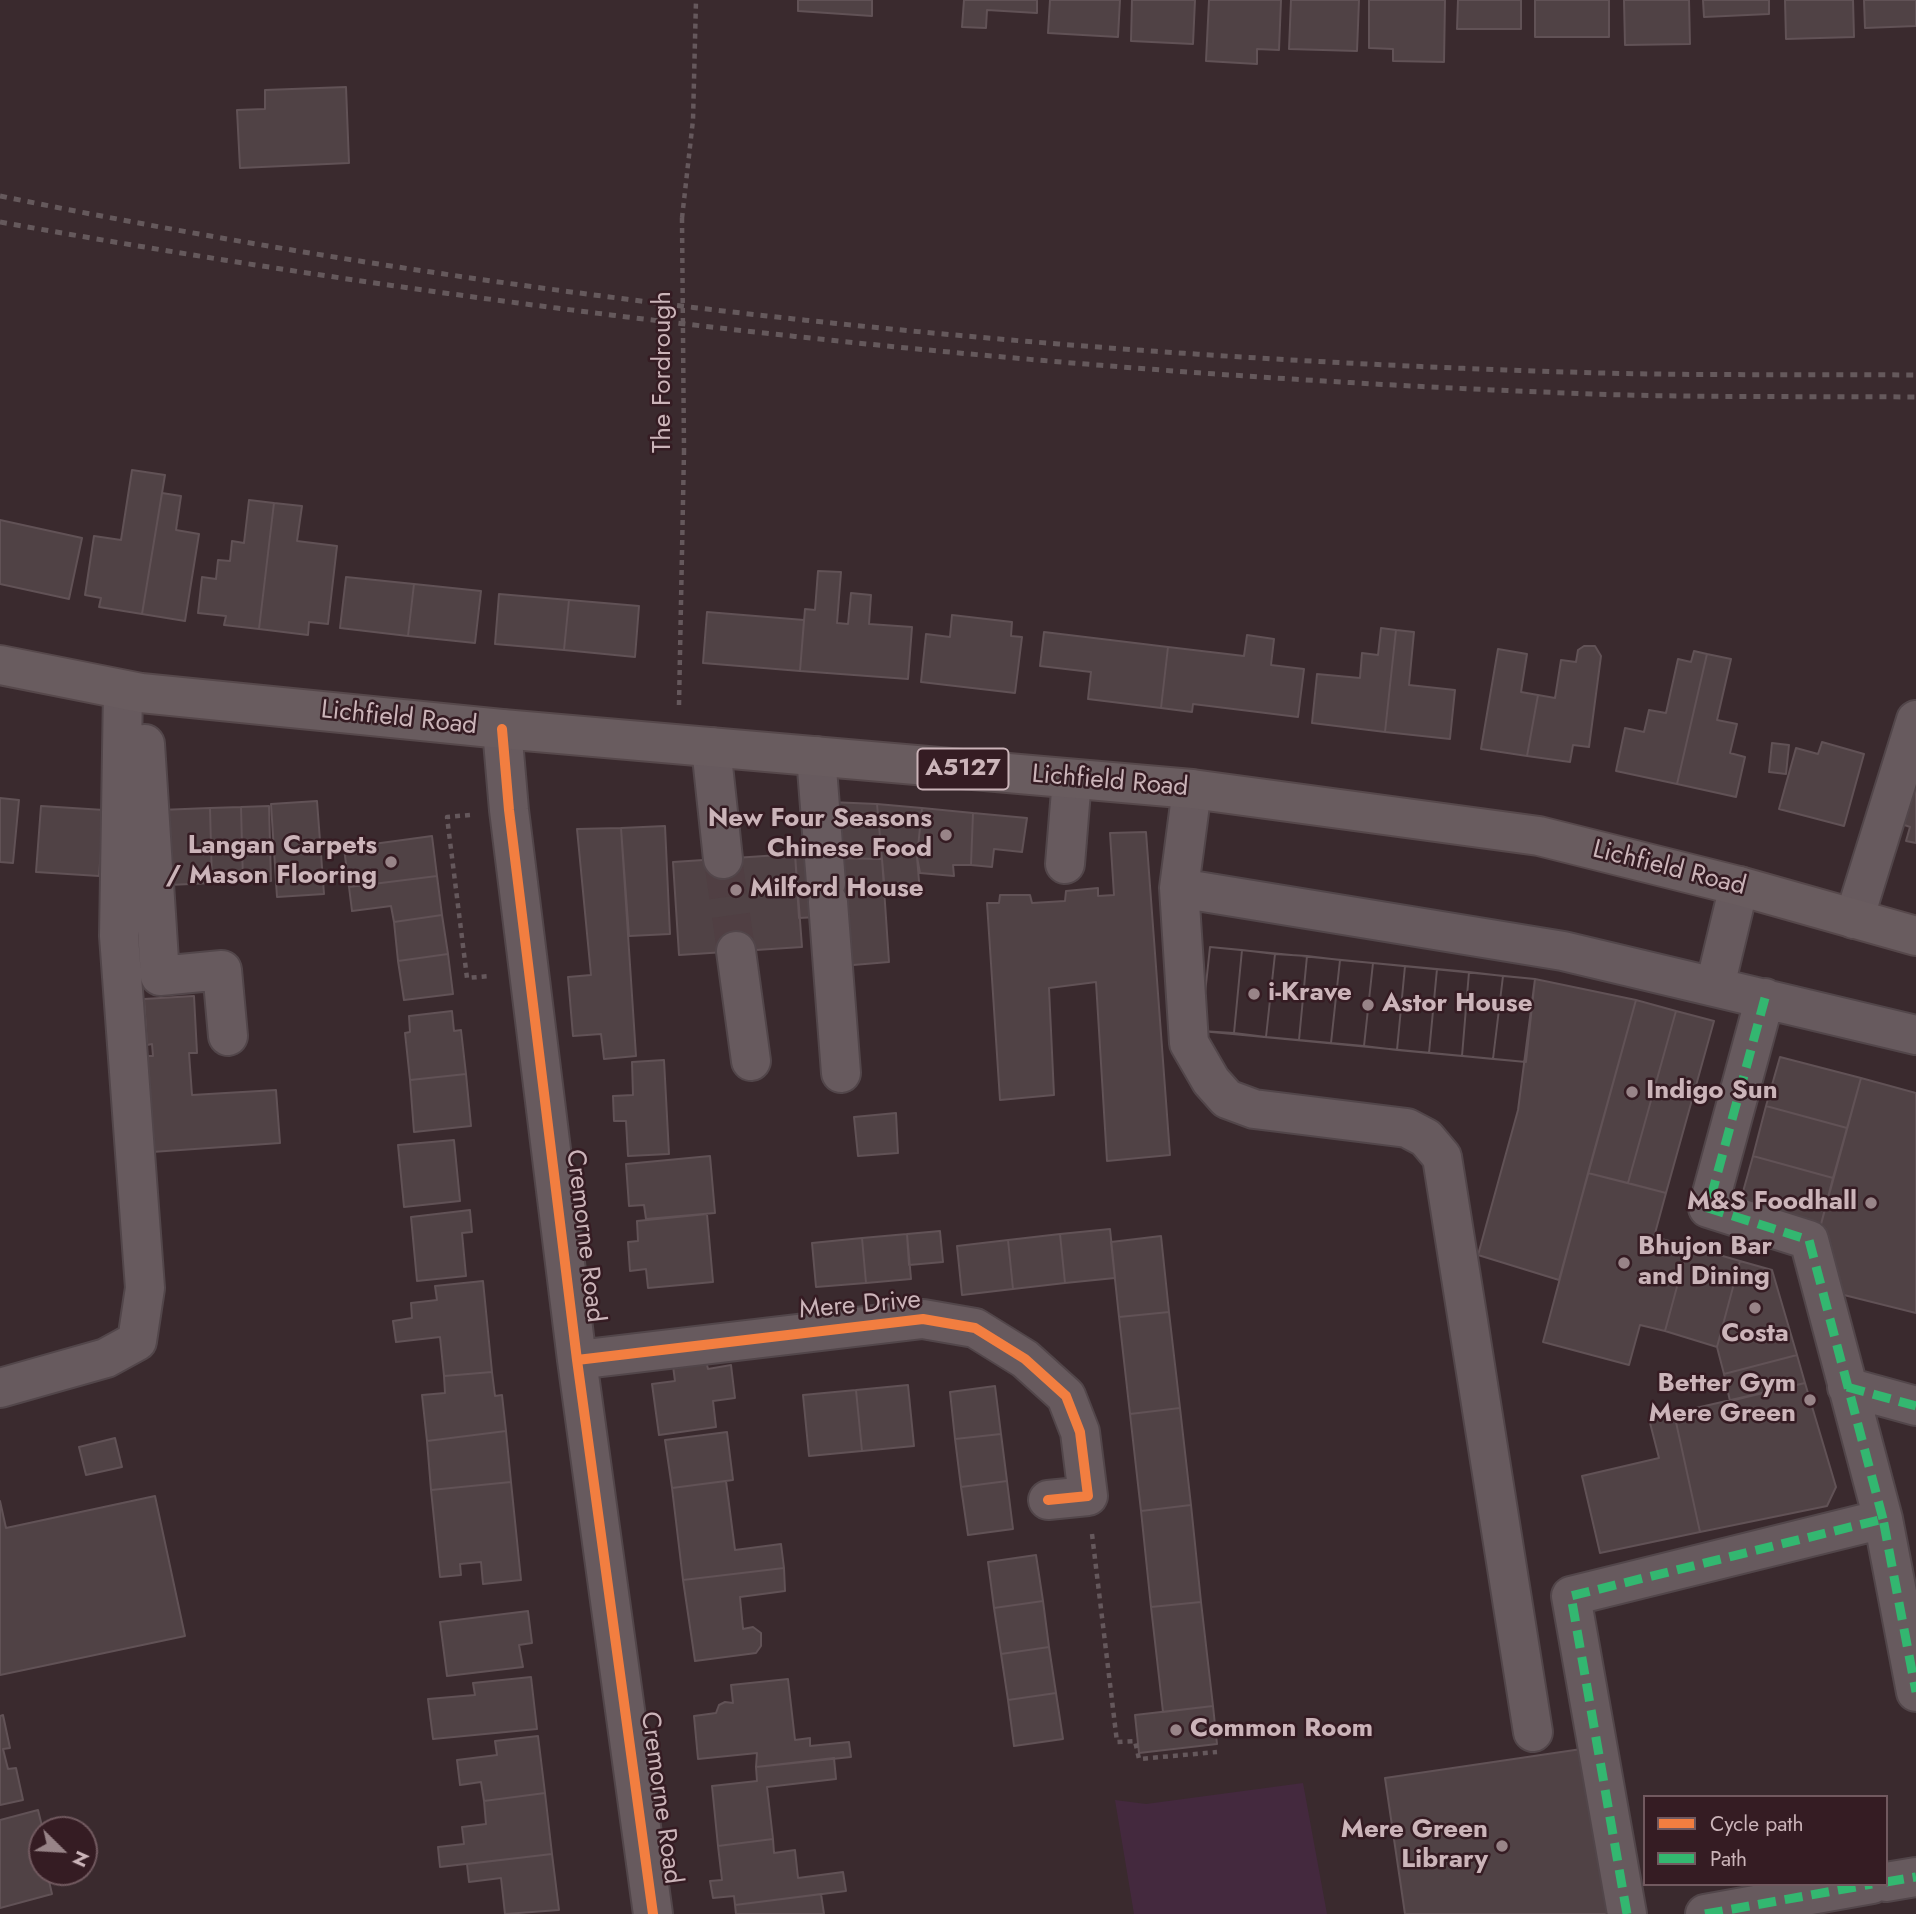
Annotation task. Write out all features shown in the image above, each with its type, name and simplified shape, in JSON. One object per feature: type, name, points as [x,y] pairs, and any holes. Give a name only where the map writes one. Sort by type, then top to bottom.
[{"type":"main road","name":"Lichfield Road","points":[[0,664],[132,691],[502,729],[1192,789],[1539,836],[1739,886],[1916,936]]},
{"type":"street","points":[[132,691],[160,976],[222,970],[228,1036]]},
{"type":"street","points":[[0,1388],[106,1358],[137,1341],[145,1288],[119,936],[132,691]]},
{"type":"street","points":[[1854,919],[1916,720]]},
{"type":"street","name":"Cremorne Road","points":[[502,729],[528,973],[577,1360],[653,1914]]},
{"type":"street","points":[[695,746],[723,859]]},
{"type":"street","points":[[816,756],[841,1073]]},
{"type":"street","points":[[1065,864],[1072,779]]},
{"type":"street","points":[[1192,789],[1179,888],[1189,1043],[1211,1081],[1227,1099],[1254,1109],[1407,1128],[1426,1138],[1442,1157],[1533,1732]]},
{"type":"street","points":[[1715,986],[1739,886]]},
{"type":"street","points":[[1179,888],[1563,951],[1916,1035]]},
{"type":"street","points":[[736,951],[751,1061]]},
{"type":"street","points":[[1765,998],[1708,1208],[1809,1240],[1882,1519],[1916,1692]]},
{"type":"street","name":"Mere Drive","points":[[577,1360],[923,1319],[975,1328],[1025,1359],[1066,1396],[1080,1432],[1088,1496]]},
{"type":"street","points":[[1847,1387],[1916,1406]]},
{"type":"street","points":[[1048,1500],[1088,1496]]},
{"type":"street","points":[[1627,1914],[1570,1596],[1882,1519]]},
{"type":"street","points":[[1888,1882],[1916,1877]]},
{"type":"street","points":[[1705,1914],[1861,1886]]},
{"type":"path","points":[[509,810],[447,817],[467,978],[528,973]]},
{"type":"path","points":[[1088,1496],[1117,1742],[1135,1741],[1139,1759],[1217,1752]]},
{"type":"shaded area","points":[[1303,1783],[1327,1914],[1134,1914],[1115,1800],[1146,1804]]},
{"type":"building","points":[[798,0],[872,0],[872,16],[798,11]]},
{"type":"building","points":[[964,0],[1037,0],[1037,13],[987,10],[986,28],[962,27]]},
{"type":"building","points":[[1050,0],[1120,0],[1118,37],[1048,33]]},
{"type":"building","points":[[1132,0],[1195,0],[1193,44],[1131,41]]},
{"type":"building","points":[[1209,0],[1281,0],[1279,50],[1257,49],[1257,64],[1206,61]]},
{"type":"building","points":[[1291,0],[1359,0],[1357,51],[1289,49]]},
{"type":"building","points":[[1369,0],[1445,0],[1444,62],[1393,61],[1393,49],[1369,48]]},
{"type":"building","points":[[1458,0],[1521,0],[1521,29],[1457,29]]},
{"type":"building","points":[[1535,0],[1609,0],[1609,37],[1535,37]]},
{"type":"building","points":[[1624,0],[1689,0],[1690,44],[1625,45]]},
{"type":"building","points":[[1703,0],[1769,0],[1769,14],[1704,17]]},
{"type":"building","points":[[1785,0],[1853,0],[1854,37],[1786,39]]},
{"type":"building","points":[[1864,0],[1916,0],[1916,26],[1865,28]]},
{"type":"building","points":[[346,87],[349,163],[240,168],[237,110],[265,109],[265,90]]},
{"type":"building","points":[[132,470],[165,475],[142,614],[99,607],[101,598],[85,595],[94,536],[121,540]]},
{"type":"building","points":[[162,493],[181,496],[176,530],[199,534],[185,621],[142,614]]},
{"type":"building","points":[[249,500],[274,503],[259,629],[224,625],[226,616],[198,613],[202,577],[216,579],[218,560],[230,561],[232,541],[244,543]]},
{"type":"building","points":[[274,503],[302,506],[297,541],[337,546],[328,624],[309,622],[308,635],[259,629]]},
{"type":"building","points":[[0,520],[82,538],[69,599],[0,584]]},
{"type":"building","points":[[818,571],[841,572],[837,623],[848,624],[851,593],[871,595],[869,624],[912,627],[908,679],[800,671],[805,609],[815,610]]},
{"type":"building","points":[[346,577],[414,584],[408,636],[340,628]]},
{"type":"building","points":[[414,584],[481,591],[475,643],[408,636]]},
{"type":"building","points":[[499,594],[569,600],[564,650],[495,644]]},
{"type":"building","points":[[569,600],[639,606],[635,657],[564,650]]},
{"type":"building","points":[[707,612],[804,620],[800,671],[703,663]]},
{"type":"building","points":[[952,615],[1012,622],[1011,636],[1022,637],[1015,693],[921,682],[926,634],[950,637]]},
{"type":"building","points":[[1381,628],[1396,630],[1385,732],[1312,723],[1317,674],[1360,678],[1362,653],[1378,655]]},
{"type":"building","points":[[1396,630],[1414,632],[1409,685],[1455,690],[1450,739],[1385,732]]},
{"type":"building","points":[[1044,632],[1168,647],[1161,708],[1088,699],[1091,672],[1040,666]]},
{"type":"building","points":[[1247,635],[1274,639],[1271,665],[1304,669],[1298,717],[1193,704],[1192,712],[1161,708],[1168,647],[1244,656]]},
{"type":"building","points":[[1584,646],[1595,646],[1601,656],[1589,747],[1573,745],[1570,762],[1527,756],[1538,695],[1555,698],[1561,660],[1576,662],[1578,650]]},
{"type":"building","points":[[1498,649],[1527,654],[1521,692],[1538,695],[1527,756],[1481,749]]},
{"type":"building","points":[[1694,651],[1707,654],[1677,784],[1616,771],[1625,728],[1644,732],[1649,710],[1666,713],[1678,659],[1691,662]]},
{"type":"building","points":[[1707,654],[1731,659],[1717,720],[1737,724],[1730,753],[1745,757],[1736,797],[1677,784]]},
{"type":"building","points":[[1822,742],[1864,754],[1844,826],[1779,809],[1796,748],[1818,754]]},
{"type":"building","points":[[1772,743],[1789,745],[1786,774],[1769,772]]},
{"type":"building","points":[[1916,782],[1916,843],[1906,841],[1910,827],[1899,823]]},
{"type":"building","points":[[0,798],[19,800],[13,863],[0,862]]},
{"type":"building","points":[[317,801],[324,894],[277,897],[271,804]]},
{"type":"building","points":[[830,802],[877,804],[882,859],[830,858]]},
{"type":"building","points":[[877,804],[922,808],[917,857],[920,893],[885,892]]},
{"type":"building","points":[[41,806],[104,810],[99,876],[36,872]]},
{"type":"building","points":[[269,806],[271,881],[243,882],[241,807]]},
{"type":"building","points":[[241,807],[243,882],[212,883],[210,808]]},
{"type":"building","points":[[210,808],[212,883],[169,885],[160,810]]},
{"type":"building","name":"New Four Seasons Chinese Food","points":[[922,808],[973,813],[971,865],[953,865],[954,876],[920,873],[917,857]]},
{"type":"building","points":[[973,813],[1027,818],[1022,852],[994,849],[992,867],[971,865]]},
{"type":"building","points":[[665,826],[670,934],[629,936],[621,828]]},
{"type":"building","points":[[621,828],[636,1056],[604,1059],[601,1034],[573,1036],[568,977],[591,975],[577,829]]},
{"type":"building","points":[[1146,832],[1170,1155],[1107,1161],[1096,982],[1049,988],[1054,1095],[1000,1100],[987,903],[999,903],[1000,895],[1030,895],[1032,903],[1065,901],[1066,891],[1098,888],[1098,896],[1114,895],[1110,833]]},
{"type":"building","name":"Langan Carpets / Mason Flooring","points":[[432,836],[437,876],[349,887],[344,848]]},
{"type":"building","points":[[817,853],[830,858],[882,859],[889,962],[841,966],[818,917],[799,918],[795,854]]},
{"type":"building","name":"Milford House","points":[[795,854],[802,947],[679,955],[673,862]]},
{"type":"building","points":[[437,876],[442,915],[394,922],[391,906],[352,911],[349,887]]},
{"type":"building","points":[[442,915],[448,954],[398,961],[394,922]]},
{"type":"building","name":"Astor House","points":[[1210,947],[1535,979],[1526,1062],[1201,1031]]},
{"type":"building","points":[[1210,947],[1242,950],[1234,1033],[1201,1031]]},
{"type":"building","name":"i-Krave","points":[[1242,950],[1275,954],[1266,1037],[1234,1033]]},
{"type":"building","points":[[448,954],[453,994],[404,1000],[398,961]]},
{"type":"building","points":[[1275,954],[1307,956],[1299,1040],[1266,1037]]},
{"type":"building","points":[[1307,956],[1340,960],[1331,1043],[1299,1040]]},
{"type":"building","points":[[1340,960],[1373,963],[1364,1046],[1331,1043]]},
{"type":"building","points":[[1373,963],[1405,966],[1397,1050],[1364,1046]]},
{"type":"building","points":[[1405,966],[1437,969],[1429,1053],[1397,1050]]},
{"type":"building","points":[[1437,969],[1469,972],[1462,1056],[1429,1053]]},
{"type":"building","points":[[1469,972],[1503,976],[1493,1059],[1462,1056]]},
{"type":"building","points":[[1503,976],[1535,979],[1526,1062],[1493,1059]]},
{"type":"building","points":[[1535,979],[1636,1000],[1559,1280],[1478,1255],[1518,1110]]},
{"type":"building","points":[[194,996],[197,1053],[189,1053],[192,1095],[276,1090],[280,1143],[152,1152],[145,1056],[153,1056],[152,1044],[147,1045],[144,999]]},
{"type":"building","name":"Indigo Sun","points":[[1636,1000],[1676,1011],[1628,1183],[1588,1173]]},
{"type":"building","points":[[452,1011],[454,1031],[461,1030],[466,1074],[410,1080],[405,1033],[410,1032],[409,1016]]},
{"type":"building","points":[[1676,1011],[1714,1021],[1666,1193],[1628,1183]]},
{"type":"building","points":[[1780,1057],[1861,1078],[1847,1128],[1766,1106]]},
{"type":"building","points":[[664,1060],[669,1154],[628,1156],[626,1121],[614,1121],[613,1096],[633,1095],[632,1062]]},
{"type":"building","points":[[466,1074],[471,1126],[414,1132],[410,1080]]},
{"type":"building","name":"M&S Foodhall","points":[[1861,1078],[1916,1093],[1916,1313],[1836,1293],[1820,1228]]},
{"type":"building","points":[[1766,1106],[1847,1128],[1833,1178],[1753,1156]]},
{"type":"building","points":[[896,1113],[898,1153],[858,1156],[854,1117]]},
{"type":"building","points":[[454,1140],[460,1201],[404,1207],[398,1145]]},
{"type":"building","points":[[710,1156],[715,1213],[646,1219],[644,1205],[629,1206],[626,1164]]},
{"type":"building","points":[[1753,1156],[1833,1178],[1820,1228],[1739,1206]]},
{"type":"building","name":"Bhujon Bar and Dining","points":[[1588,1173],[1666,1193],[1654,1237],[1688,1246],[1665,1331],[1640,1325],[1629,1365],[1543,1342]]},
{"type":"building","points":[[470,1210],[472,1232],[462,1233],[466,1276],[417,1281],[411,1217]]},
{"type":"building","points":[[707,1214],[713,1282],[648,1288],[646,1269],[630,1271],[628,1242],[638,1241],[637,1221]]},
{"type":"building","points":[[1110,1229],[1115,1278],[1065,1283],[1060,1234]]},
{"type":"building","points":[[940,1231],[943,1262],[909,1265],[907,1234]]},
{"type":"building","points":[[907,1234],[911,1279],[866,1283],[862,1238]]},
{"type":"building","points":[[1060,1234],[1065,1283],[1013,1289],[1008,1240]]},
{"type":"building","points":[[1161,1236],[1169,1312],[1119,1317],[1111,1242]]},
{"type":"building","points":[[862,1238],[866,1283],[816,1287],[812,1243]]},
{"type":"building","points":[[1008,1240],[1013,1289],[962,1295],[957,1246]]},
{"type":"building","points":[[1688,1246],[1740,1261],[1717,1347],[1665,1331]]},
{"type":"building","name":"Costa","points":[[1740,1261],[1772,1270],[1797,1355],[1724,1374],[1717,1347]]},
{"type":"building","points":[[483,1281],[492,1372],[444,1376],[440,1337],[396,1342],[393,1321],[412,1318],[411,1303],[437,1300],[435,1286]]},
{"type":"building","points":[[1169,1312],[1180,1408],[1130,1414],[1119,1317]]},
{"type":"building","points":[[1797,1355],[1805,1383],[1730,1401],[1724,1374]]},
{"type":"building","points":[[706,1361],[708,1369],[731,1365],[735,1398],[713,1401],[716,1427],[659,1435],[652,1384],[675,1381],[673,1366]]},
{"type":"building","points":[[492,1372],[495,1396],[502,1395],[506,1431],[427,1441],[422,1395],[445,1393],[444,1376]]},
{"type":"building","points":[[1805,1383],[1836,1487],[1827,1506],[1700,1532],[1674,1413]]},
{"type":"building","points":[[908,1385],[914,1446],[862,1451],[856,1390]]},
{"type":"building","points":[[995,1386],[1001,1434],[955,1439],[950,1392]]},
{"type":"building","points":[[856,1390],[862,1451],[809,1456],[803,1395]]},
{"type":"building","points":[[1180,1408],[1191,1505],[1141,1511],[1130,1414]]},
{"type":"building","points":[[1674,1413],[1700,1532],[1600,1553],[1582,1476],[1659,1458],[1649,1419]]},
{"type":"building","points":[[506,1431],[511,1482],[431,1490],[427,1441]]},
{"type":"building","points":[[727,1432],[733,1480],[672,1488],[665,1440]]},
{"type":"building","points":[[1001,1434],[1007,1481],[961,1487],[955,1439]]},
{"type":"building","points":[[115,1438],[122,1467],[86,1475],[79,1447]]},
{"type":"building","points":[[726,1481],[735,1550],[781,1544],[784,1568],[683,1580],[672,1488]]},
{"type":"building","points":[[1007,1481],[1013,1529],[968,1535],[961,1487]]},
{"type":"building","points":[[511,1482],[521,1580],[483,1584],[481,1562],[460,1564],[461,1575],[440,1577],[431,1490]]},
{"type":"building","points":[[155,1496],[185,1636],[0,1675],[0,1501],[6,1528]]},
{"type":"building","points":[[1191,1505],[1201,1602],[1151,1607],[1141,1511]]},
{"type":"building","points":[[1036,1555],[1043,1601],[994,1608],[988,1562]]},
{"type":"building","points":[[784,1568],[785,1591],[740,1597],[743,1629],[753,1627],[761,1633],[761,1646],[756,1653],[695,1661],[683,1580]]},
{"type":"building","points":[[1043,1601],[1049,1647],[1001,1654],[994,1608]]},
{"type":"building","points":[[1201,1602],[1213,1706],[1163,1712],[1151,1607]]},
{"type":"building","points":[[528,1611],[532,1643],[519,1645],[523,1667],[447,1676],[440,1622]]},
{"type":"building","points":[[1049,1647],[1056,1693],[1008,1700],[1001,1654]]},
{"type":"building","points":[[531,1677],[537,1729],[433,1739],[428,1699],[475,1695],[473,1683]]},
{"type":"building","points":[[788,1679],[795,1740],[810,1738],[810,1746],[849,1742],[851,1757],[756,1767],[757,1753],[698,1759],[694,1716],[716,1713],[719,1705],[725,1702],[733,1703],[731,1685]]},
{"type":"building","points":[[1056,1693],[1063,1739],[1014,1746],[1008,1700]]},
{"type":"building","name":"Common Room","points":[[1213,1706],[1217,1744],[1139,1753],[1135,1715]]},
{"type":"building","points":[[3,1715],[10,1748],[3,1749],[8,1769],[16,1768],[23,1800],[0,1805],[0,1716]]},
{"type":"building","points":[[538,1736],[545,1793],[484,1801],[481,1782],[460,1785],[457,1760],[497,1755],[495,1741]]},
{"type":"building","name":"Mere Green Library","points":[[1595,1747],[1619,1914],[1405,1914],[1385,1778]]},
{"type":"building","points":[[834,1758],[836,1779],[767,1787],[773,1839],[718,1846],[712,1786],[757,1781],[756,1767]]},
{"type":"building","points":[[545,1793],[552,1854],[440,1867],[438,1847],[464,1844],[462,1827],[486,1824],[484,1801]]},
{"type":"building","points":[[38,1810],[40,1816],[28,1816],[28,1886],[50,1886],[52,1894],[0,1908],[0,1820]]},
{"type":"building","points":[[773,1839],[774,1853],[795,1850],[798,1878],[843,1872],[846,1891],[735,1905],[734,1896],[713,1898],[710,1881],[722,1880],[718,1846]]},
{"type":"building","points":[[552,1854],[559,1910],[505,1914],[501,1878],[469,1882],[467,1864]]},
{"type":"building","points":[[821,1894],[824,1914],[736,1914],[735,1905]]},
{"type":"tunnel","points":[[723,859],[736,951]]},
{"type":"railway","points":[[0,196],[388,266],[584,294],[976,337],[1173,353],[1370,364],[1611,373],[1916,375]]},
{"type":"railway","points":[[0,222],[195,255],[585,312],[977,355],[1370,384],[1567,393],[1916,397]]},
{"type":"marked path","points":[[1765,998],[1708,1208],[1809,1240],[1883,1519]]},
{"type":"marked path","points":[[1847,1387],[1916,1406]]},
{"type":"marked path","points":[[1627,1914],[1571,1596],[1883,1519],[1916,1692]]},
{"type":"marked path","points":[[1888,1882],[1916,1877]]},
{"type":"marked path","points":[[1705,1914],[1861,1886]]},
{"type":"cycle path","points":[[502,729],[509,810],[577,1360],[653,1914]]},
{"type":"cycle path","points":[[577,1360],[923,1319],[975,1328],[1025,1359],[1066,1396],[1080,1432],[1088,1496],[1048,1500]]},
{"type":"place","name":"New Four Seasons Chinese Food","points":[[946,835]]},
{"type":"place","name":"Langan Carpets / Mason Flooring","points":[[391,862]]},
{"type":"place","name":"Milford House","points":[[736,890]]},
{"type":"place","name":"i-Krave","points":[[1254,994]]},
{"type":"place","name":"Astor House","points":[[1368,1005]]},
{"type":"place","name":"Indigo Sun","points":[[1632,1092]]},
{"type":"place","name":"M&S Foodhall","points":[[1871,1203]]},
{"type":"place","name":"Bhujon Bar and Dining","points":[[1624,1263]]},
{"type":"place","name":"Costa","points":[[1755,1308]]},
{"type":"place","name":"Better Gym Mere Green","points":[[1810,1400]]},
{"type":"place","name":"Common Room","points":[[1176,1730]]},
{"type":"place","name":"Mere Green Library","points":[[1502,1846]]}]
